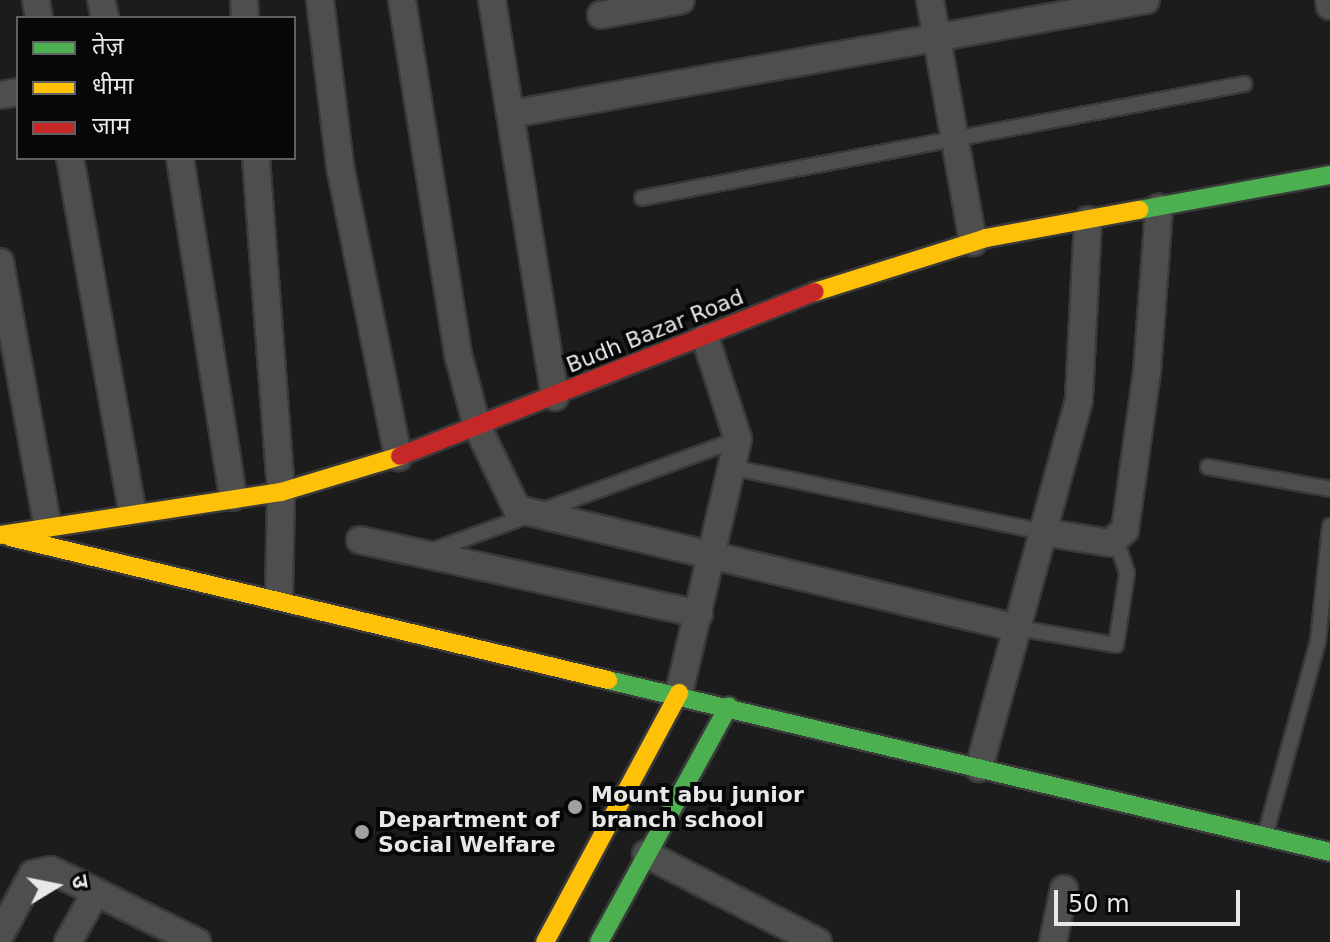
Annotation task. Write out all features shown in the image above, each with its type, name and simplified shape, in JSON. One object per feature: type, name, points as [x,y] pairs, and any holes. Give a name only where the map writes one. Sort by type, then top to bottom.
[{"type":"street","points":[[320,0],[340,166],[398,457]]},
{"type":"street","points":[[402,0],[454,332],[477,426],[511,501],[526,516],[714,551],[1017,628]]},
{"type":"street","points":[[492,0],[555,397]]},
{"type":"street","points":[[601,15],[681,0]]},
{"type":"street","points":[[930,0],[973,242]]},
{"type":"street","points":[[511,114],[937,39],[1075,6],[1146,0]]},
{"type":"street","points":[[70,160],[132,511]]},
{"type":"street","points":[[180,160],[233,497]]},
{"type":"street","points":[[256,160],[281,492],[279,597]]},
{"type":"street","name":"Budh Bazar Road","points":[[0,535],[47,524],[281,492],[398,457],[837,283],[973,242],[1330,175]]},
{"type":"street","points":[[1043,532],[1117,542],[1125,530],[1147,372],[1159,207]]},
{"type":"street","points":[[979,768],[1079,400],[1088,220]]},
{"type":"street","points":[[0,262],[47,524]]},
{"type":"street","points":[[545,942],[679,693],[735,468],[738,439],[705,337]]},
{"type":"street","points":[[0,535],[279,597],[1330,852]]},
{"type":"street","points":[[360,540],[427,552],[699,614]]},
{"type":"street","points":[[599,942],[729,706]]},
{"type":"street","points":[[646,854],[818,942]]},
{"type":"street","points":[[0,935],[33,874],[51,870],[96,892],[155,933],[197,942]]},
{"type":"street","points":[[1053,942],[1064,889]]},
{"type":"street","points":[[68,942],[96,892]]},
{"type":"lane","points":[[642,198],[1244,84]]},
{"type":"lane","points":[[427,552],[738,439]]},
{"type":"lane","points":[[1208,467],[1330,489]]},
{"type":"lane","points":[[735,468],[1043,532]]},
{"type":"lane","points":[[1265,836],[1318,641],[1330,526]]},
{"type":"lane","points":[[1017,628],[1116,645],[1127,573],[1117,542]]},
{"type":"traffic: fast","points":[[1139,210],[1330,175]]},
{"type":"traffic: fast","points":[[608,680],[1330,852]]},
{"type":"traffic: fast","points":[[599,942],[729,706]]},
{"type":"traffic: slow","points":[[815,292],[986,238],[1139,210]]},
{"type":"traffic: slow","points":[[0,535],[281,492],[400,456]]},
{"type":"traffic: slow","points":[[10,537],[608,680]]},
{"type":"traffic: slow","points":[[545,942],[679,693]]},
{"type":"traffic: jam","points":[[400,456],[815,292]]},
{"type":"place","name":"Mount abu junior branch school","points":[[575,807]]},
{"type":"place","name":"Department of Social Welfare","points":[[362,832]]}]
